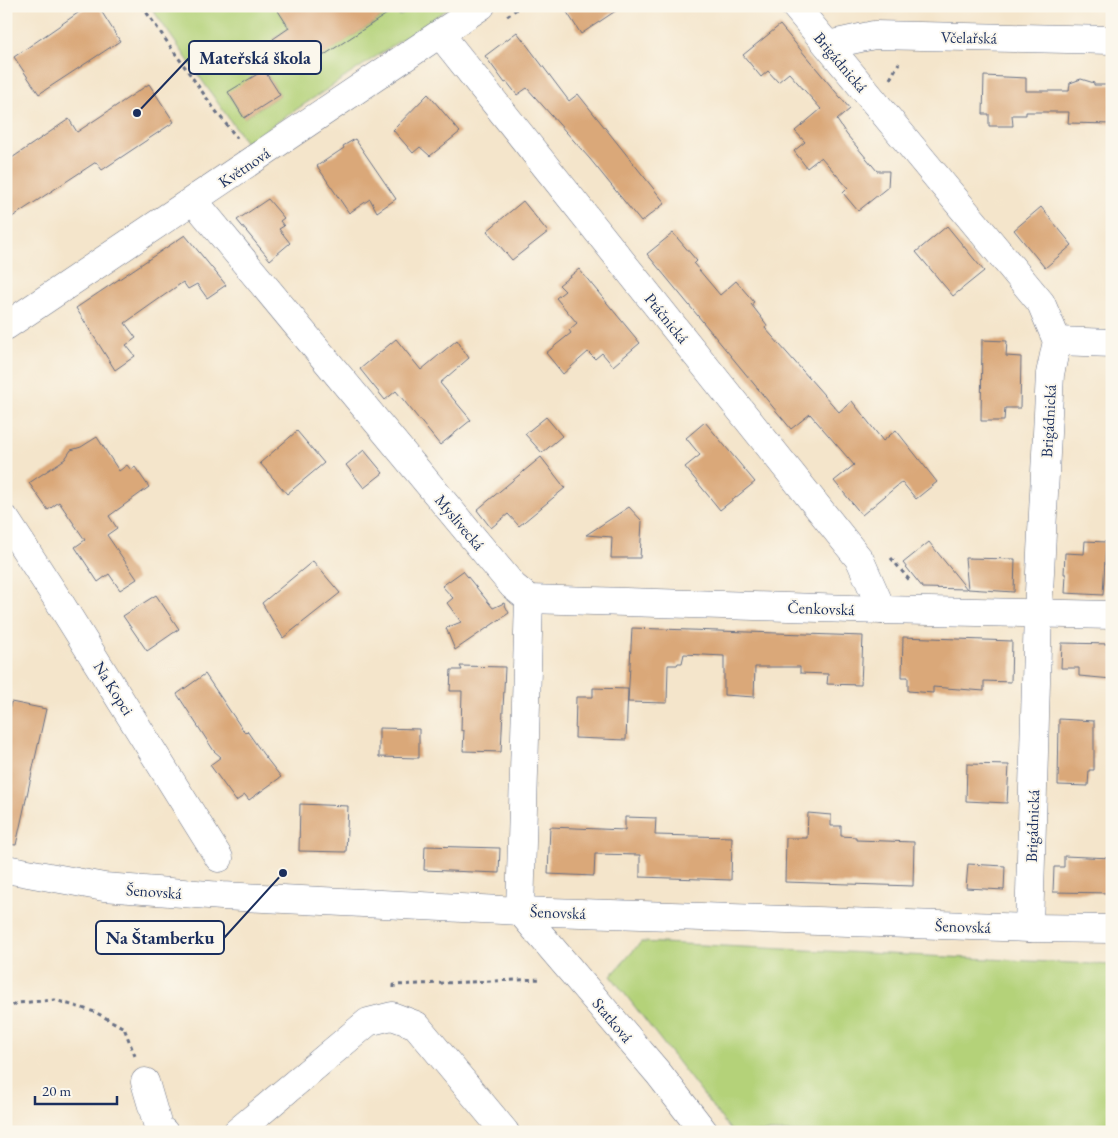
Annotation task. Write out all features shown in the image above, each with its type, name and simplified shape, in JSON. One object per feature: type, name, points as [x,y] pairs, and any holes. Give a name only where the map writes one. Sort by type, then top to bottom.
[{"type":"street","name":"Květnová","points":[[6,326],[481,6]]},
{"type":"street","name":"Brigádnická","points":[[795,6],[1041,303],[1057,340],[1050,374],[1038,612],[1029,928]]},
{"type":"street","name":"Ptáčnická","points":[[440,34],[860,560],[882,610]]},
{"type":"street","name":"Včelařská","points":[[828,45],[874,35],[1112,40]]},
{"type":"street","name":"Myslivecká","points":[[194,201],[513,586],[529,600]]},
{"type":"street","points":[[1057,340],[1112,343]]},
{"type":"street","name":"Na Kopci","points":[[6,520],[219,858]]},
{"type":"street","name":"Čenkovská","points":[[529,600],[1112,615]]},
{"type":"street","points":[[520,911],[529,600]]},
{"type":"street","name":"Šenovská","points":[[6,869],[104,887],[222,896],[520,911],[1029,928],[1112,929]]},
{"type":"street","name":"Statková","points":[[520,911],[659,1074],[704,1132]]},
{"type":"street","points":[[237,1132],[368,1022],[392,1016],[416,1025],[505,1132]]},
{"type":"street","points":[[145,1082],[159,1131]]},
{"type":"path","points":[[142,6],[215,110],[254,160]]},
{"type":"path","points":[[888,554],[913,584]]},
{"type":"path","points":[[392,1016],[394,985],[537,980]]},
{"type":"path","points":[[6,1010],[17,1003],[54,1000],[95,1012],[124,1028],[145,1082]]},
{"type":"green space","points":[[150,6],[289,6],[280,13],[289,28],[273,39],[292,67],[308,56],[312,62],[395,9],[400,16],[414,6],[452,6],[246,143]],"holes":[[[264,70],[280,95],[244,118],[228,93]]]},
{"type":"green space","points":[[641,942],[1112,965],[1112,1132],[732,1132],[611,976]]},
{"type":"building","points":[[88,6],[98,6],[120,41],[39,94],[14,57]]},
{"type":"building","points":[[275,6],[399,6],[312,63],[308,56],[292,67],[273,39],[289,28]]},
{"type":"building","points":[[563,6],[623,6],[581,34]]},
{"type":"building","points":[[780,25],[850,109],[837,120],[847,135],[877,171],[889,171],[888,187],[858,211],[843,193],[848,188],[821,157],[807,168],[794,151],[805,142],[795,131],[821,109],[789,73],[778,82],[768,71],[761,77],[743,55]]},
{"type":"building","points":[[517,32],[569,101],[578,94],[665,203],[641,222],[590,159],[527,88],[517,95],[507,82],[505,83],[485,56]]},
{"type":"building","points":[[264,70],[280,95],[244,118],[228,92]]},
{"type":"building","points":[[984,76],[1026,78],[1026,91],[1069,91],[1070,83],[1081,79],[1094,83],[1094,85],[1112,85],[1112,124],[1068,123],[1069,112],[1026,112],[1026,115],[1012,115],[1013,126],[989,126],[989,114],[983,114]]},
{"type":"building","points":[[149,84],[174,122],[102,170],[96,162],[6,221],[6,162],[69,119],[77,132]]},
{"type":"building","points":[[428,94],[460,132],[430,156],[420,147],[413,153],[393,130]]},
{"type":"building","points":[[355,139],[396,199],[377,212],[370,199],[349,213],[317,166]]},
{"type":"building","points":[[268,199],[284,218],[280,221],[284,226],[279,229],[290,243],[270,260],[237,220]]},
{"type":"building","points":[[523,201],[548,232],[512,260],[487,231]]},
{"type":"building","points":[[1041,207],[1072,245],[1045,268],[1014,230]]},
{"type":"building","points":[[947,226],[984,271],[953,296],[916,252]]},
{"type":"building","points":[[673,233],[697,261],[694,264],[720,295],[736,281],[754,302],[751,304],[767,325],[765,328],[839,412],[852,401],[883,441],[896,430],[937,482],[916,499],[902,482],[862,515],[834,481],[854,465],[810,414],[791,429],[647,254]]},
{"type":"building","points":[[185,235],[226,285],[207,298],[197,284],[188,289],[183,282],[125,323],[136,338],[126,345],[135,356],[115,370],[76,308]]},
{"type":"building","points":[[579,269],[640,343],[613,366],[602,353],[595,359],[588,352],[563,374],[546,353],[571,333],[569,330],[577,323],[556,298],[565,291],[559,285]]},
{"type":"building","points":[[396,339],[421,370],[457,340],[469,358],[440,383],[471,420],[440,445],[396,391],[385,400],[360,369]]},
{"type":"building","points":[[982,340],[1007,341],[1006,356],[1021,357],[1020,408],[1005,408],[1004,421],[981,421]]},
{"type":"building","points":[[546,417],[562,436],[542,453],[525,434]]},
{"type":"building","points":[[705,422],[755,482],[720,510],[685,467],[700,455],[686,438]]},
{"type":"building","points":[[297,431],[324,463],[287,494],[260,463]]},
{"type":"building","points":[[97,437],[119,471],[127,465],[131,470],[135,467],[149,487],[109,516],[117,528],[107,535],[137,579],[120,590],[109,574],[98,582],[75,547],[85,540],[59,502],[48,510],[29,483],[65,459],[71,450],[81,447]]},
{"type":"building","points":[[364,450],[383,473],[364,488],[346,465]]},
{"type":"building","points":[[541,457],[565,488],[519,526],[508,514],[491,528],[477,510]]},
{"type":"building","points":[[629,507],[642,521],[640,558],[611,558],[612,537],[586,535]]},
{"type":"building","points":[[1085,541],[1106,542],[1103,595],[1065,593],[1065,553],[1084,554]]},
{"type":"building","points":[[929,542],[967,589],[923,588],[903,563]]},
{"type":"building","points":[[965,558],[1015,559],[1014,592],[968,589]]},
{"type":"building","points":[[313,561],[340,593],[283,638],[262,603]]},
{"type":"building","points":[[463,571],[493,608],[504,603],[509,613],[455,650],[446,628],[461,622],[447,603],[453,598],[442,586]]},
{"type":"building","points":[[156,595],[179,629],[147,651],[123,616]]},
{"type":"building","points":[[632,628],[863,636],[861,685],[827,684],[828,674],[800,673],[800,667],[755,667],[754,697],[724,695],[724,656],[684,654],[682,663],[668,665],[667,703],[628,702]]},
{"type":"building","points":[[903,637],[1012,641],[1011,682],[984,681],[984,691],[933,687],[933,693],[908,691],[908,677],[902,677]]},
{"type":"building","points":[[1062,643],[1112,644],[1112,679],[1079,676],[1079,668],[1061,668]]},
{"type":"building","points":[[460,666],[505,667],[501,752],[463,751],[464,730],[461,731],[462,691],[450,691],[451,670],[462,670]]},
{"type":"building","points":[[205,674],[245,733],[247,731],[281,777],[249,800],[245,795],[236,801],[210,765],[221,757],[214,751],[177,694]]},
{"type":"building","points":[[593,688],[628,689],[626,740],[575,738],[576,697],[593,697]]},
{"type":"building","points":[[11,702],[46,709],[16,845],[6,844],[6,723]]},
{"type":"building","points":[[1059,719],[1094,721],[1094,770],[1089,770],[1088,786],[1058,785]]},
{"type":"building","points":[[379,728],[419,729],[419,758],[379,757]]},
{"type":"building","points":[[967,764],[1009,765],[1007,803],[966,801]]},
{"type":"building","points":[[300,804],[348,806],[346,852],[299,851]]},
{"type":"building","points":[[808,813],[831,815],[831,826],[841,826],[841,836],[856,837],[856,840],[914,842],[913,886],[785,882],[786,838],[807,838]]},
{"type":"building","points":[[625,817],[656,818],[655,835],[732,837],[731,880],[640,877],[640,855],[595,854],[594,876],[548,874],[550,827],[625,830]]},
{"type":"building","points":[[425,846],[500,848],[499,873],[424,870]]},
{"type":"building","points":[[1064,856],[1112,858],[1112,893],[1053,892],[1054,867],[1064,867]]},
{"type":"building","points":[[968,864],[1005,866],[1004,890],[966,888]]},
{"type":"place","name":"Mateřská škola","points":[[137,113]]},
{"type":"place","name":"Na Štamberku","points":[[283,873]]}]
